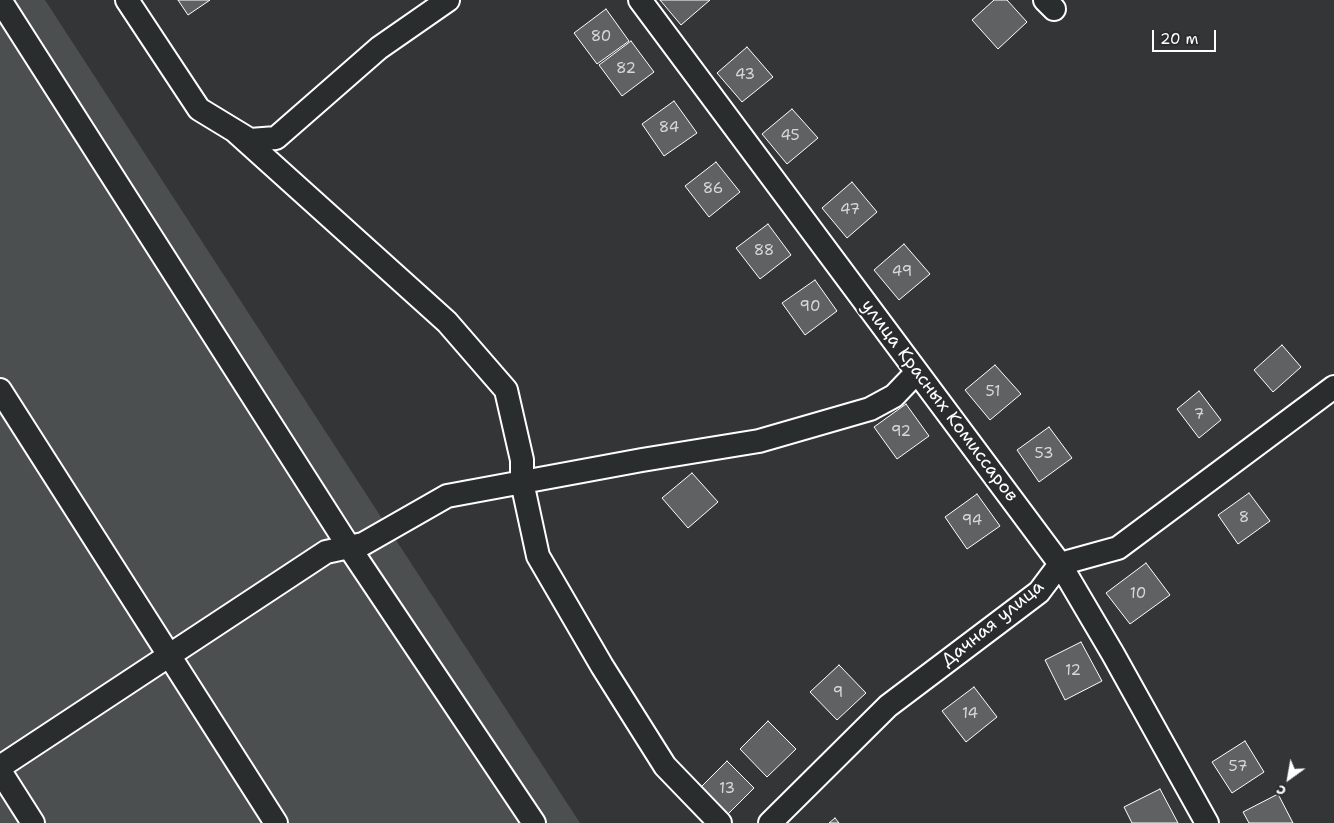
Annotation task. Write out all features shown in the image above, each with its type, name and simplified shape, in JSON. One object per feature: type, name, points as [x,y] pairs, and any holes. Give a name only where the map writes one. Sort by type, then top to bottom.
[{"type":"street","points":[[0,0],[534,823]]},
{"type":"street","points":[[128,0],[199,109],[250,140],[276,138],[379,48],[448,0]]},
{"type":"street","name":"улица Красных Комиссаров","points":[[640,0],[1060,564],[1113,654],[1207,823]]},
{"type":"street","points":[[235,131],[447,322],[506,390],[522,460],[522,482],[538,556],[602,666],[665,766],[720,823]]},
{"type":"street","points":[[0,767],[326,552],[356,546],[446,496],[642,460],[759,441],[870,409],[894,396],[917,372]]},
{"type":"street","points":[[1060,564],[1118,548],[1334,387]]},
{"type":"street","points":[[0,390],[276,823]]},
{"type":"street","name":"Дачная улица","points":[[770,823],[888,706],[1039,592],[1060,564]]},
{"type":"street","points":[[0,771],[33,823]]},
{"type":"shaded area","points":[[0,0],[45,0],[580,823],[0,823]]},
{"type":"building","points":[[178,0],[210,0],[188,15]]},
{"type":"building","points":[[660,0],[710,0],[681,25]]},
{"type":"building","points":[[994,0],[1007,0],[1027,22],[998,49],[972,20]]},
{"type":"building","points":[[606,9],[629,41],[597,64],[574,33]]},
{"type":"building","points":[[631,41],[654,72],[622,96],[599,65]]},
{"type":"building","points":[[747,47],[773,77],[742,102],[717,73]]},
{"type":"building","points":[[674,101],[697,133],[664,156],[642,124]]},
{"type":"building","points":[[792,109],[818,138],[787,164],[762,134]]},
{"type":"building","points":[[716,162],[740,192],[709,217],[685,186]]},
{"type":"building","points":[[852,182],[877,212],[847,238],[822,208]]},
{"type":"building","points":[[768,224],[791,255],[760,279],[736,248]]},
{"type":"building","points":[[904,244],[930,274],[899,300],[874,270]]},
{"type":"building","points":[[815,280],[837,311],[805,335],[782,303]]},
{"type":"building","points":[[1282,345],[1301,367],[1273,392],[1254,370]]},
{"type":"building","points":[[995,365],[1021,394],[990,420],[965,390]]},
{"type":"building","points":[[1199,391],[1221,420],[1199,438],[1177,409]]},
{"type":"building","points":[[906,404],[929,436],[897,459],[874,427]]},
{"type":"building","points":[[1049,427],[1072,458],[1039,482],[1017,450]]},
{"type":"building","points":[[692,473],[718,502],[688,528],[662,498]]},
{"type":"building","points":[[1249,493],[1270,521],[1238,544],[1218,515]]},
{"type":"building","points":[[977,494],[1000,526],[967,549],[945,517]]},
{"type":"building","points":[[1146,563],[1170,595],[1130,624],[1106,593]]},
{"type":"building","points":[[1081,642],[1102,681],[1065,700],[1045,660]]},
{"type":"building","points":[[839,665],[866,693],[837,720],[810,692]]},
{"type":"building","points":[[974,687],[997,717],[966,742],[942,711]]},
{"type":"building","points":[[768,721],[796,749],[767,777],[740,749]]},
{"type":"building","points":[[1245,741],[1264,772],[1232,793],[1212,762]]},
{"type":"building","points":[[727,761],[754,788],[726,816],[699,789]]},
{"type":"building","points":[[1160,789],[1178,823],[1132,823],[1124,807]]},
{"type":"building","points":[[1278,794],[1293,823],[1249,823],[1243,812]]},
{"type":"building","points":[[835,818],[839,823],[829,823]]}]
